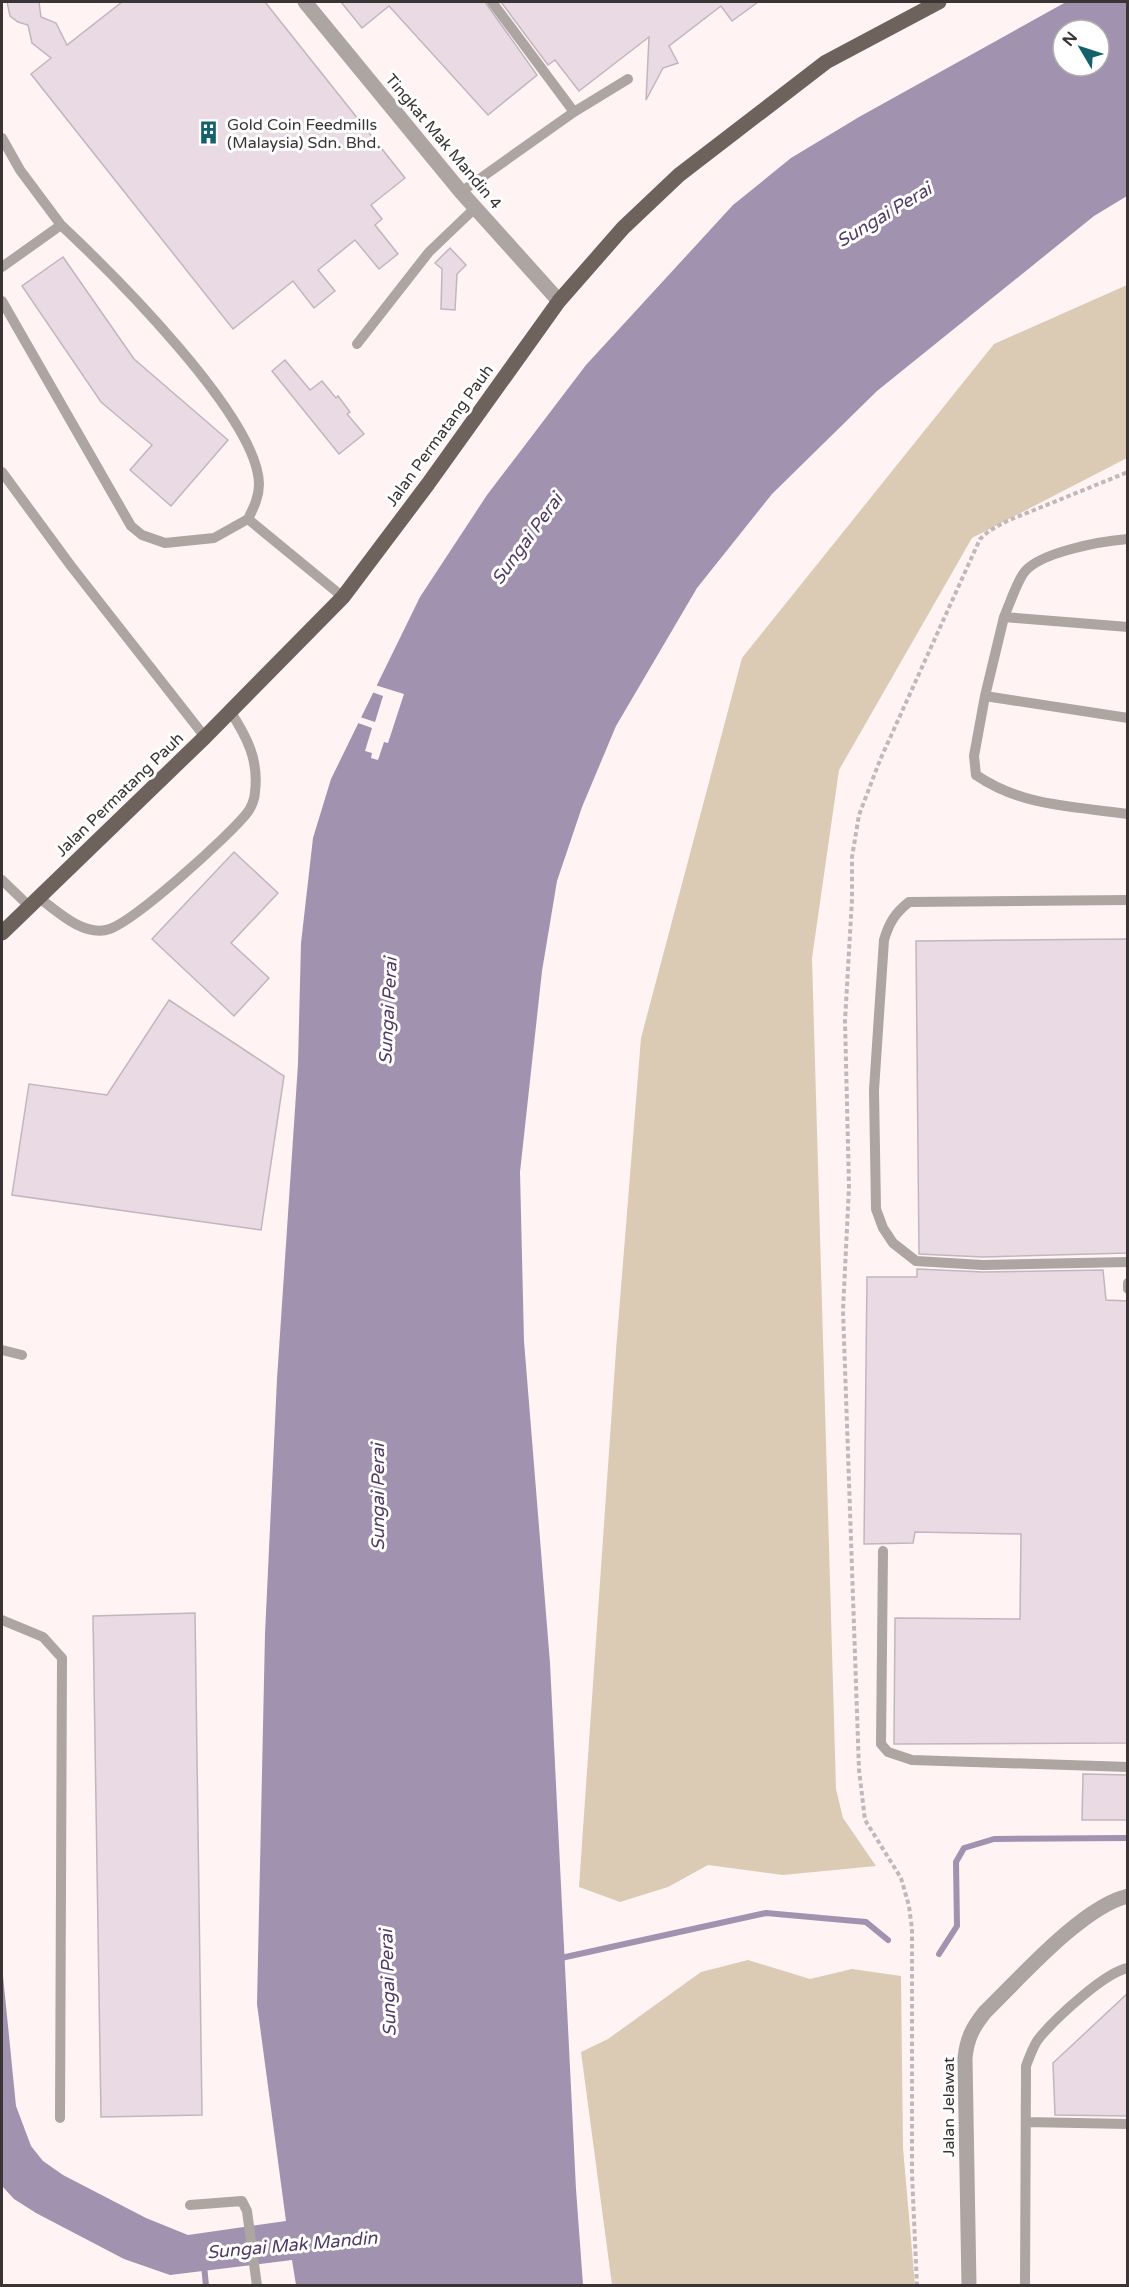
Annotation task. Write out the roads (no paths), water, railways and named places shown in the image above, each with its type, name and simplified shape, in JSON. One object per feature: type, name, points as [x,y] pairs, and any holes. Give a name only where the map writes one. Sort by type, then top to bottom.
[{"type":"main road","name":"Jalan Permatang Pauh","points":[[2,933],[205,737],[343,597],[428,484],[559,301],[623,228],[679,175],[825,62],[929,4]]},
{"type":"street","name":"Tingkat Mak Mandin 4","points":[[305,2],[461,192],[559,301]]},
{"type":"street","name":"Jalan Jelawat","points":[[969,2286],[965,2058],[972,2028],[1072,1929],[1117,1899],[1128,1896]]},
{"type":"lane","points":[[492,2],[574,112]]},
{"type":"lane","points":[[461,192],[574,112],[628,79]]},
{"type":"lane","points":[[2,138],[20,170],[61,225],[149,313],[239,430],[255,462],[259,484],[257,503],[248,519],[214,537],[165,543],[141,535],[131,526],[2,301]]},
{"type":"lane","points":[[357,344],[429,252],[475,208]]},
{"type":"lane","points":[[2,267],[61,225]]},
{"type":"lane","points":[[2,472],[71,566],[205,737]]},
{"type":"lane","points":[[248,519],[343,597]]},
{"type":"lane","points":[[1128,539],[1086,546],[1053,555],[1036,563],[1024,573],[1004,617],[985,696],[974,756],[976,775],[998,790],[1026,800],[1128,814]]},
{"type":"lane","points":[[1004,617],[1128,627]]},
{"type":"lane","points":[[985,696],[1128,718]]},
{"type":"lane","points":[[2,880],[34,901],[80,926],[107,930],[131,917],[226,835],[248,812],[255,794],[253,749],[230,711]]},
{"type":"lane","points":[[1128,900],[909,902],[897,912],[884,940],[874,1090],[876,1209],[883,1228],[904,1254],[916,1261],[983,1266],[1128,1262]]},
{"type":"lane","points":[[1128,1283],[1128,1289]]},
{"type":"lane","points":[[2,1350],[21,1355]]},
{"type":"lane","points":[[883,1551],[881,1744],[888,1752],[912,1760],[1128,1767]]},
{"type":"lane","points":[[2,1620],[43,1637],[62,1658],[60,2118]]},
{"type":"lane","points":[[1025,2286],[1026,2066],[1040,2037],[1101,1980],[1116,1970],[1128,1968]]},
{"type":"lane","points":[[1026,2122],[1128,2124]]},
{"type":"lane","points":[[190,2205],[242,2201],[249,2222],[257,2286]]},
{"type":"water","points":[[1066,2],[1127,2],[1127,196],[1094,216],[877,391],[772,494],[697,588],[616,726],[582,807],[557,881],[542,971],[520,1172],[524,1341],[550,1663],[576,2189],[583,2285],[296,2285],[292,2260],[170,2275],[124,2259],[36,2213],[14,2199],[2,2186],[2,1966],[16,2106],[31,2146],[43,2161],[63,2175],[146,2218],[188,2235],[286,2221],[257,2004],[265,1634],[277,1379],[298,1064],[301,943],[313,838],[331,779],[420,597],[487,495],[586,365],[733,205],[791,158],[859,117]]},
{"type":"waterway","points":[[939,1954],[957,1926],[956,1862],[964,1848],[994,1839],[1128,1838]]},
{"type":"waterway","points":[[561,1958],[766,1913],[866,1922],[888,1940]]},
{"type":"waterway","name":"Sungai Mak Mandin","points":[[204,2265],[206,2286]]},
{"type":"place","name":"Gold Coin Feedmills (Malaysia) Sdn. Bhd.","points":[[209,133]]},
{"type":"water label","name":"Sungai Perai","points":[[884,215]]},
{"type":"water label","name":"Sungai Perai","points":[[527,539]]},
{"type":"water label","name":"Sungai Perai","points":[[388,1011]]},
{"type":"water label","name":"Sungai Perai","points":[[378,1497]]},
{"type":"water label","name":"Sungai Perai","points":[[388,1983]]}]
